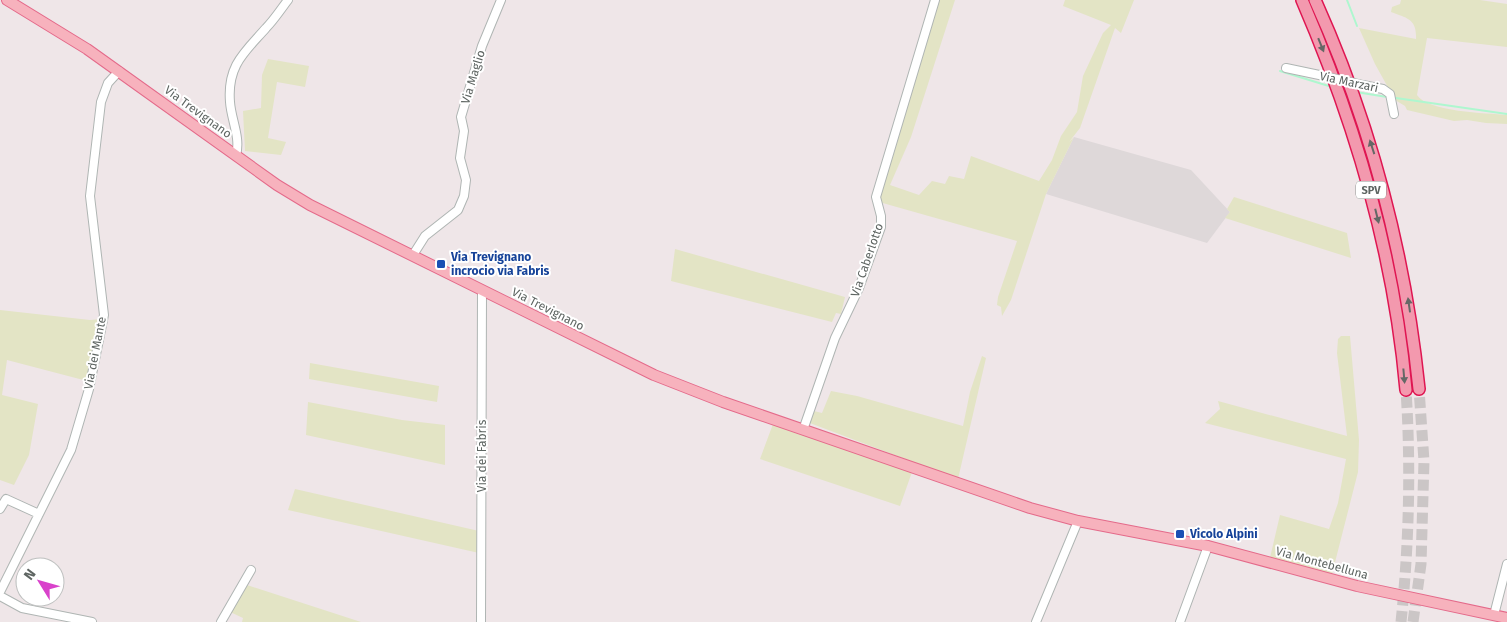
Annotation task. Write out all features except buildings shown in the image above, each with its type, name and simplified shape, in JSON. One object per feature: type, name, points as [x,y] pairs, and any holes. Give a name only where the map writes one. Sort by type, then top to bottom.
[{"type":"highway","name":"SPV","points":[[1302,0],[1340,91],[1367,175],[1381,230],[1394,297],[1406,390]]},
{"type":"highway","name":"SPV","points":[[1315,0],[1359,109],[1384,187],[1407,296],[1419,389]]},
{"type":"main road","name":"Via Trevignano","points":[[6,0],[52,27],[119,71],[303,201],[654,375],[723,402],[957,483]]},
{"type":"main road","name":"Via Montebelluna","points":[[957,483],[1030,508],[1078,521],[1208,546],[1357,586],[1507,618]]},
{"type":"street","points":[[236,155],[237,139],[230,100],[234,70],[239,57],[267,28],[288,0]]},
{"type":"street","name":"Via Maglio","points":[[413,255],[425,236],[458,210],[464,196],[466,180],[460,158],[464,130],[461,116],[482,46],[501,0]]},
{"type":"street","name":"Via Caberlotto","points":[[803,430],[835,338],[859,288],[881,227],[882,216],[876,197],[935,0]]},
{"type":"street","name":"Via Marzari","points":[[1286,68],[1383,88],[1390,94],[1394,114]]},
{"type":"street","name":"Via dei Mante","points":[[0,592],[71,450],[89,389],[104,315],[90,196],[100,102],[108,82],[119,71]]},
{"type":"street","name":"Via dei Fabris","points":[[481,622],[483,588],[482,290]]},
{"type":"street","points":[[0,509],[6,499],[40,514]]},
{"type":"street","points":[[1036,622],[1078,521]]},
{"type":"street","points":[[1180,622],[1208,546]]},
{"type":"street","points":[[1491,615],[1507,564]]},
{"type":"street","points":[[221,622],[251,570]]},
{"type":"street","points":[[0,596],[22,608],[92,622]]},
{"type":"shaded area","points":[[1074,137],[1191,170],[1230,212],[1207,243],[1046,194]]},
{"type":"green space","points":[[934,0],[955,0],[911,137],[890,185],[919,195],[932,181],[945,184],[949,176],[964,179],[971,156],[1039,181],[1052,160],[1061,136],[1077,112],[1083,76],[1103,33],[1111,25],[1063,6],[1065,0],[1134,0],[1121,33],[1115,28],[1080,128],[1069,142],[1074,137],[1046,194],[1011,300],[1002,316],[1001,307],[997,305],[998,297],[1017,241],[872,200]]},
{"type":"green space","points":[[1401,0],[1480,0],[1507,4],[1507,47],[1427,38],[1417,95],[1423,101],[1433,105],[1458,111],[1507,115],[1507,124],[1467,120],[1454,121],[1407,110],[1405,106],[1395,100],[1375,64],[1359,28],[1416,39],[1413,23],[1391,12],[1392,7],[1400,4]]},
{"type":"green space","points":[[268,59],[309,66],[305,87],[277,82],[268,138],[286,142],[281,155],[245,151],[243,111],[261,108],[262,75]]},
{"type":"green space","points":[[1234,197],[1347,233],[1351,258],[1225,218],[1230,212],[1227,209]]},
{"type":"green space","points":[[675,249],[845,297],[841,314],[836,313],[832,322],[671,281]]},
{"type":"green space","points":[[0,310],[90,320],[102,319],[91,382],[7,360],[2,395],[38,404],[29,455],[14,485],[0,480]]},
{"type":"green space","points":[[1341,336],[1350,336],[1359,440],[1358,472],[1331,578],[1269,562],[1280,515],[1329,529],[1338,503],[1346,459],[1205,423],[1220,409],[1218,401],[1347,436],[1337,353],[1338,339]]},
{"type":"green space","points":[[982,356],[986,358],[958,479],[802,420],[810,410],[822,413],[831,391],[857,396],[963,426],[970,392]]},
{"type":"green space","points":[[310,363],[439,386],[437,402],[309,379]]},
{"type":"green space","points":[[308,402],[402,420],[445,425],[445,465],[306,435]]},
{"type":"green space","points":[[773,424],[804,432],[912,472],[900,506],[760,459]]},
{"type":"green space","points":[[295,489],[479,531],[479,553],[288,510]]},
{"type":"green space","points":[[244,584],[361,622],[242,622],[243,618],[228,611]]},
{"type":"waterway","points":[[1347,0],[1357,26]]},
{"type":"waterway","points":[[1280,71],[1332,87]]},
{"type":"waterway","points":[[1356,92],[1387,97]]},
{"type":"waterway","points":[[1396,98],[1507,114]]},
{"type":"tunnel","points":[[1413,622],[1421,564],[1424,461],[1419,389]]},
{"type":"tunnel","points":[[1401,622],[1408,506],[1406,390]]},
{"type":"place","name":"Via Trevignano incrocio via Fabris","points":[[441,264]]},
{"type":"place","name":"Vicolo Alpini","points":[[1180,534]]}]
